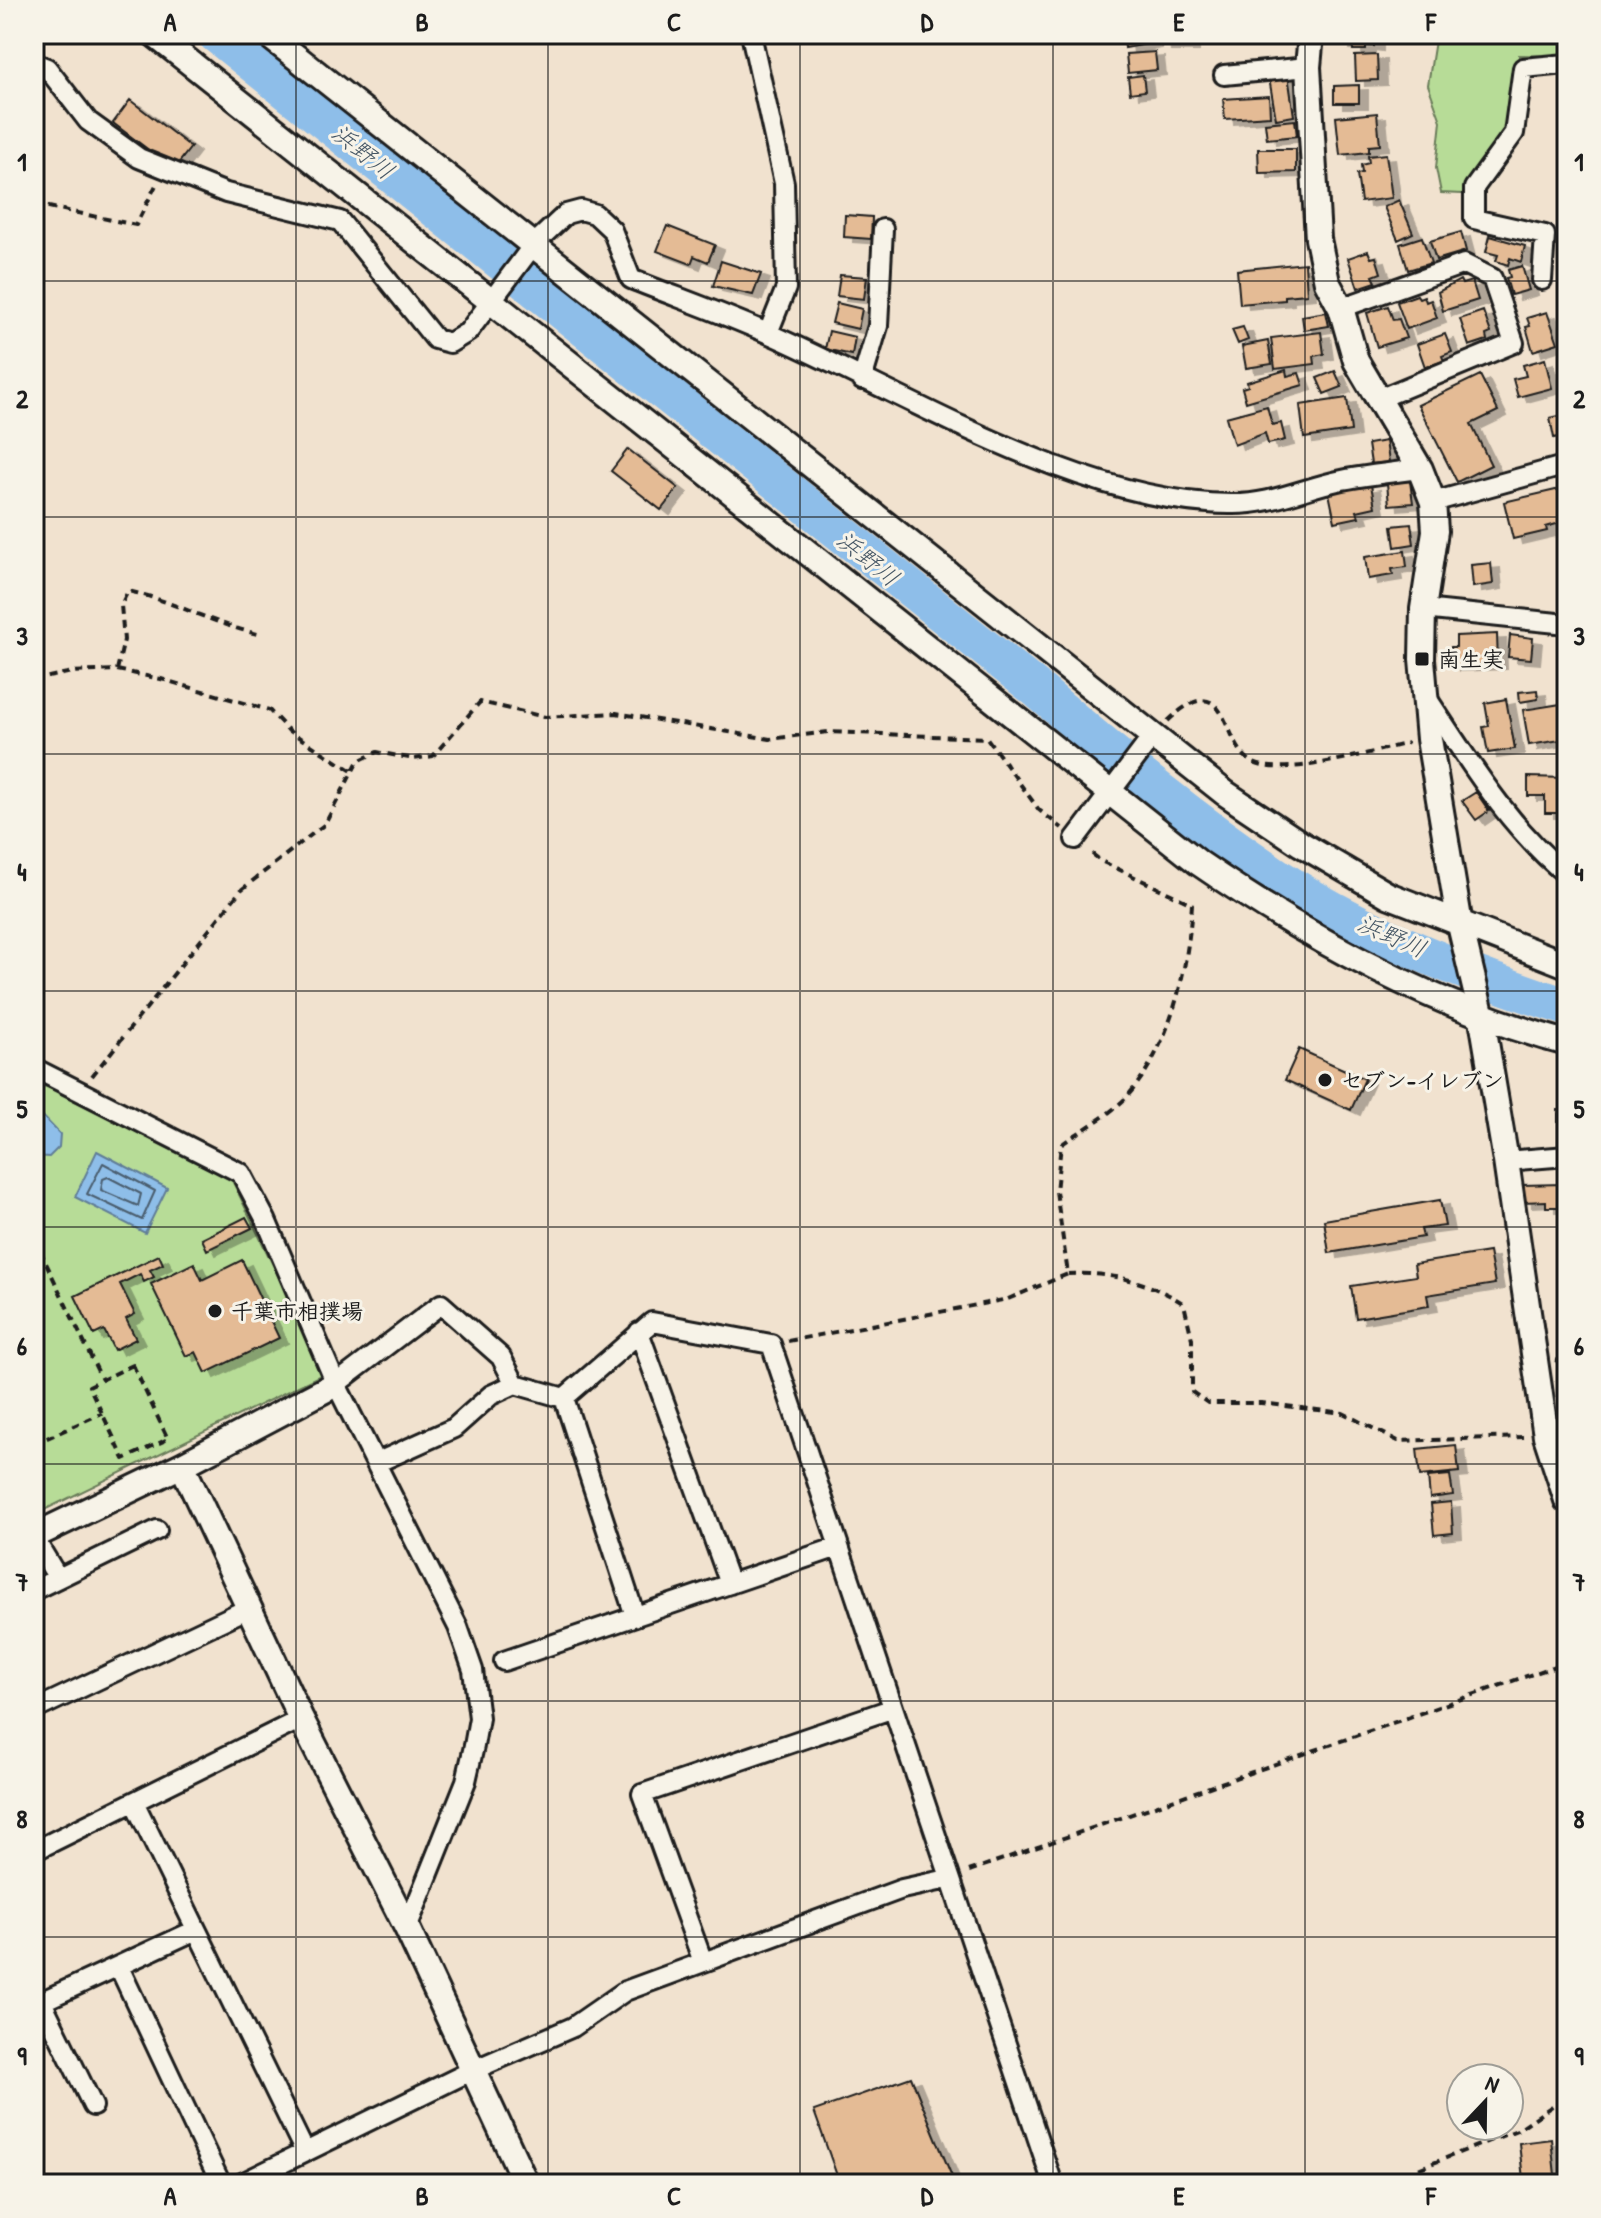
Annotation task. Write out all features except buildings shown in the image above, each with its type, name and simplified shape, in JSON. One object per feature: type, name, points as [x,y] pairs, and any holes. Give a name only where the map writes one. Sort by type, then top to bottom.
[{"type":"street","points":[[154,34],[1110,795],[1268,911],[1404,982],[1567,1043]]},
{"type":"street","points":[[267,34],[1225,793],[1301,844],[1388,895],[1567,965]]},
{"type":"street","points":[[751,34],[784,183],[786,288],[768,333]]},
{"type":"street","points":[[1311,34],[1308,67],[1318,239],[1327,282],[1341,308],[1356,361],[1376,400],[1420,469],[1433,502],[1435,531],[1423,609],[1423,692],[1429,739],[1460,925],[1481,1013],[1506,1161],[1546,1436],[1567,1500]]},
{"type":"street","points":[[34,63],[47,68],[88,121],[139,158],[226,193],[340,221],[435,339],[450,343],[468,332],[534,244],[566,214],[581,210],[595,214],[612,230],[631,279],[768,333],[862,380],[1040,459],[1177,502],[1265,503],[1340,480],[1420,469]]},
{"type":"street","points":[[1542,280],[1545,235],[1474,219],[1474,188],[1514,133],[1523,68],[1567,64]]},
{"type":"street","points":[[1224,75],[1308,67]]},
{"type":"street","points":[[862,380],[878,326],[883,229]]},
{"type":"street","points":[[1341,308],[1464,264],[1492,278],[1514,343],[1376,400]]},
{"type":"street","points":[[1433,502],[1567,465]]},
{"type":"street","points":[[1423,609],[1567,624]]},
{"type":"street","points":[[1423,692],[1492,795],[1547,858],[1567,875]]},
{"type":"street","points":[[1075,839],[1152,737]]},
{"type":"street","points":[[37,1072],[82,1091],[241,1173],[266,1220],[336,1384],[458,1627],[473,1670],[479,1718],[466,1781],[407,1928]]},
{"type":"street","points":[[1506,1161],[1567,1156]]},
{"type":"street","points":[[58,1578],[34,1537],[182,1465],[336,1384],[441,1304],[501,1357],[515,1384]]},
{"type":"street","points":[[564,1398],[652,1322],[771,1344],[948,1879],[1053,2184]]},
{"type":"street","points":[[639,1332],[730,1584]]},
{"type":"street","points":[[376,1463],[454,1428],[491,1395],[515,1384],[564,1398]]},
{"type":"street","points":[[564,1398],[635,1616]]},
{"type":"street","points":[[182,1465],[301,1719],[407,1928],[526,2184]]},
{"type":"street","points":[[34,1590],[157,1530]]},
{"type":"street","points":[[504,1661],[838,1547]]},
{"type":"street","points":[[34,1710],[251,1607]]},
{"type":"street","points":[[703,1962],[642,1794],[891,1709]]},
{"type":"street","points":[[34,1851],[135,1804],[301,1719]]},
{"type":"street","points":[[135,1804],[305,2152]]},
{"type":"street","points":[[240,2184],[471,2071],[573,2027],[625,1991],[902,1889],[948,1879]]},
{"type":"street","points":[[93,2106],[38,2003],[196,1930]]},
{"type":"street","points":[[119,1967],[221,2184]]},
{"type":"path","points":[[34,204],[136,225],[164,168]]},
{"type":"path","points":[[117,670],[124,640],[121,605],[128,591],[173,602],[227,628],[263,635]]},
{"type":"path","points":[[34,680],[72,672],[117,670],[161,679],[269,710],[289,731],[352,771]]},
{"type":"path","points":[[1152,737],[1186,704],[1198,701],[1212,704],[1222,713],[1250,762],[1265,767],[1310,765],[1429,739]]},
{"type":"path","points":[[82,1091],[110,1050],[144,1013],[241,890],[325,824],[358,761],[377,752],[414,759],[433,756],[480,702],[545,717],[616,713],[770,739],[828,732],[987,738],[1039,810],[1101,861],[1192,904],[1190,933],[1168,1028],[1129,1094],[1061,1145],[1056,1191],[1068,1274]]},
{"type":"path","points":[[34,1238],[102,1380]]},
{"type":"path","points":[[771,1344],[1008,1299],[1068,1274],[1100,1272],[1164,1291],[1184,1304],[1192,1339],[1192,1392],[1208,1403],[1261,1403],[1343,1413],[1398,1441],[1546,1436]]},
{"type":"path","points":[[133,1365],[168,1439],[124,1459],[89,1386],[102,1380],[133,1365]]},
{"type":"path","points":[[34,1444],[102,1413]]},
{"type":"path","points":[[948,1879],[1567,1662]]},
{"type":"path","points":[[1380,2184],[1517,2130],[1567,2096]]},
{"type":"green space","points":[[1436,34],[1567,34],[1567,56],[1519,55],[1520,97],[1508,128],[1462,194],[1441,193],[1436,168],[1441,121],[1428,85]]},
{"type":"green space","points":[[46,1086],[232,1180],[325,1373],[34,1515],[34,1091]]},
{"type":"water","points":[[34,1107],[60,1134],[59,1147],[49,1157],[34,1156]]},
{"type":"water","points":[[97,1151],[167,1188],[145,1233],[75,1197]]},
{"type":"waterway","name":"浜野川","points":[[216,34],[1216,834],[1279,878],[1347,918],[1456,967],[1567,1007]]},
{"type":"place","name":"南生実","points":[[1422,659]]},
{"type":"place","name":"セブン-イレブン","points":[[1325,1080]]},
{"type":"place","name":"千葉市相撲場","points":[[215,1311]]}]
